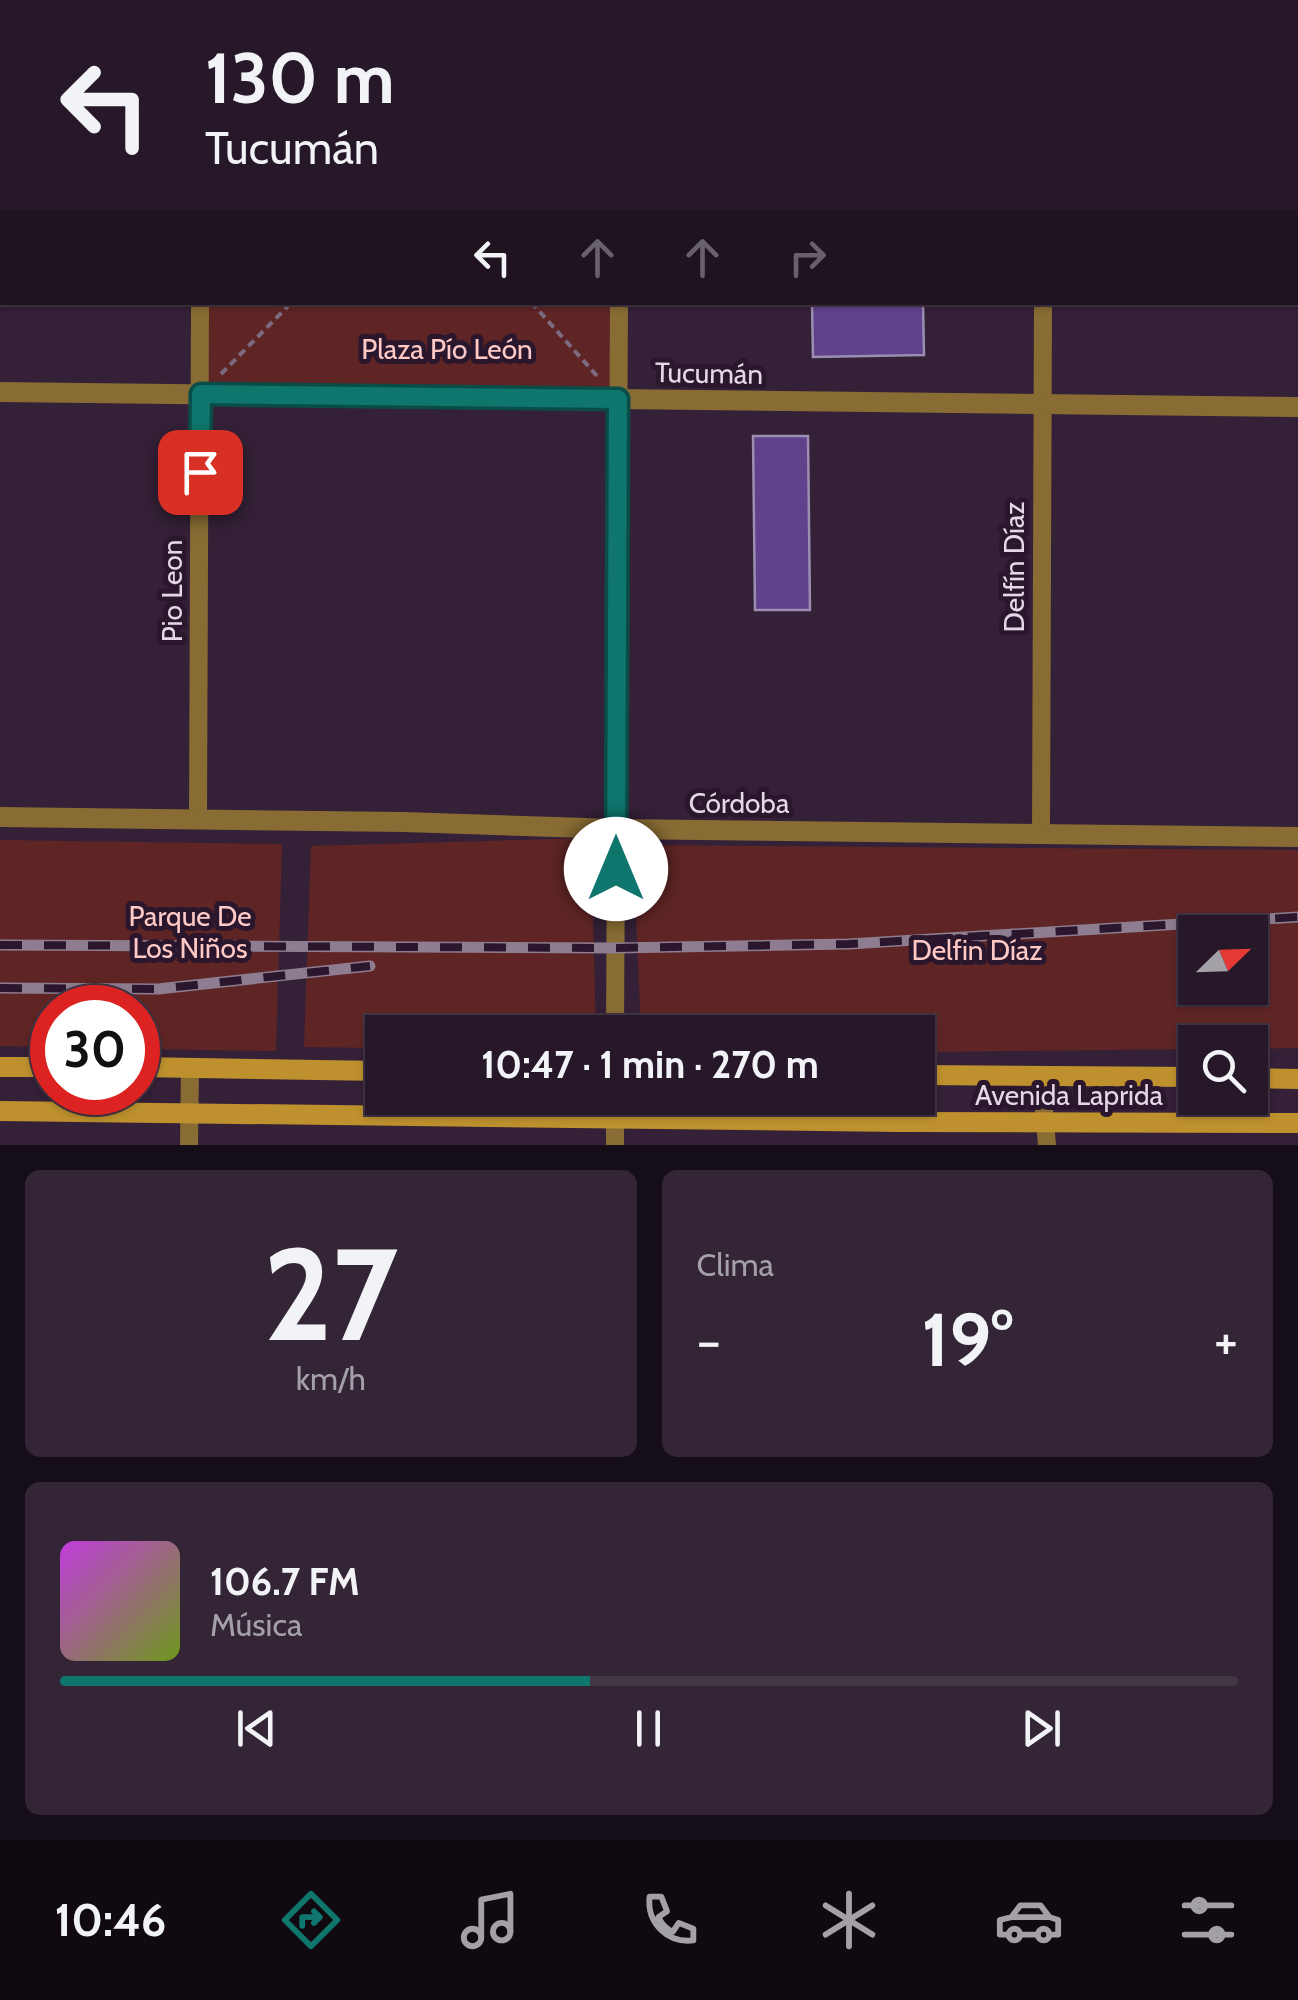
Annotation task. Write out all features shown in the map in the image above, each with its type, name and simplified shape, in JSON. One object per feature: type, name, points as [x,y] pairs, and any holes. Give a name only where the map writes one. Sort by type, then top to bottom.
[{"type":"main road","points":[[0,1067],[30,1067]]},
{"type":"main road","points":[[160,1067],[365,1071]]},
{"type":"main road","name":"Avenida Laprida","points":[[935,1075],[1178,1077]]},
{"type":"main road","points":[[1268,1078],[1298,1079]]},
{"type":"main road","name":"Avenida Laprida","points":[[0,1110],[365,1110]]},
{"type":"main road","name":"Avenida Laprida","points":[[845,1115],[1047,1122],[1298,1122]]},
{"type":"street","name":"Pio Leon","points":[[198,820],[200,305]]},
{"type":"street","points":[[615,1015],[620,305]]},
{"type":"street","name":"Delfín Díaz","points":[[1041,832],[1043,305]]},
{"type":"street","name":"Tucumán","points":[[0,392],[1298,406]]},
{"type":"street","name":"Córdoba","points":[[0,817],[616,830],[1298,837]]},
{"type":"street","points":[[190,1068],[190,1145]]},
{"type":"street","points":[[1042,1075],[1046,1145]]},
{"type":"street","points":[[615,1115],[615,1145]]},
{"type":"path","points":[[201,394],[289,305]]},
{"type":"path","points":[[534,305],[618,399]]},
{"type":"green space","name":"Plaza Pío León","points":[[200,305],[619,305],[618,399],[201,394]]},
{"type":"green space","points":[[591,838],[596,1015],[365,1015],[365,1048],[304,1047],[311,846]]},
{"type":"green space","name":"Parque De Los Niños","points":[[0,840],[282,844],[276,1051],[160,1049],[160,985],[30,985],[30,1047],[0,1046]]},
{"type":"green space","name":"Delfin Díaz","points":[[633,845],[1298,850],[1298,1048],[1268,1049],[1268,1025],[1178,1025],[1178,1049],[935,1052],[935,1015],[640,1015]]},
{"type":"building","points":[[812,305],[923,305],[924,355],[813,357]]},
{"type":"building","points":[[753,436],[808,436],[810,610],[755,610]]},
{"type":"railway","points":[[0,945],[615,948],[849,944],[1298,917]]},
{"type":"railway","points":[[0,988],[158,989],[370,966]]},
{"type":"route","points":[[200,472],[201,394],[618,399],[616,869]]}]
